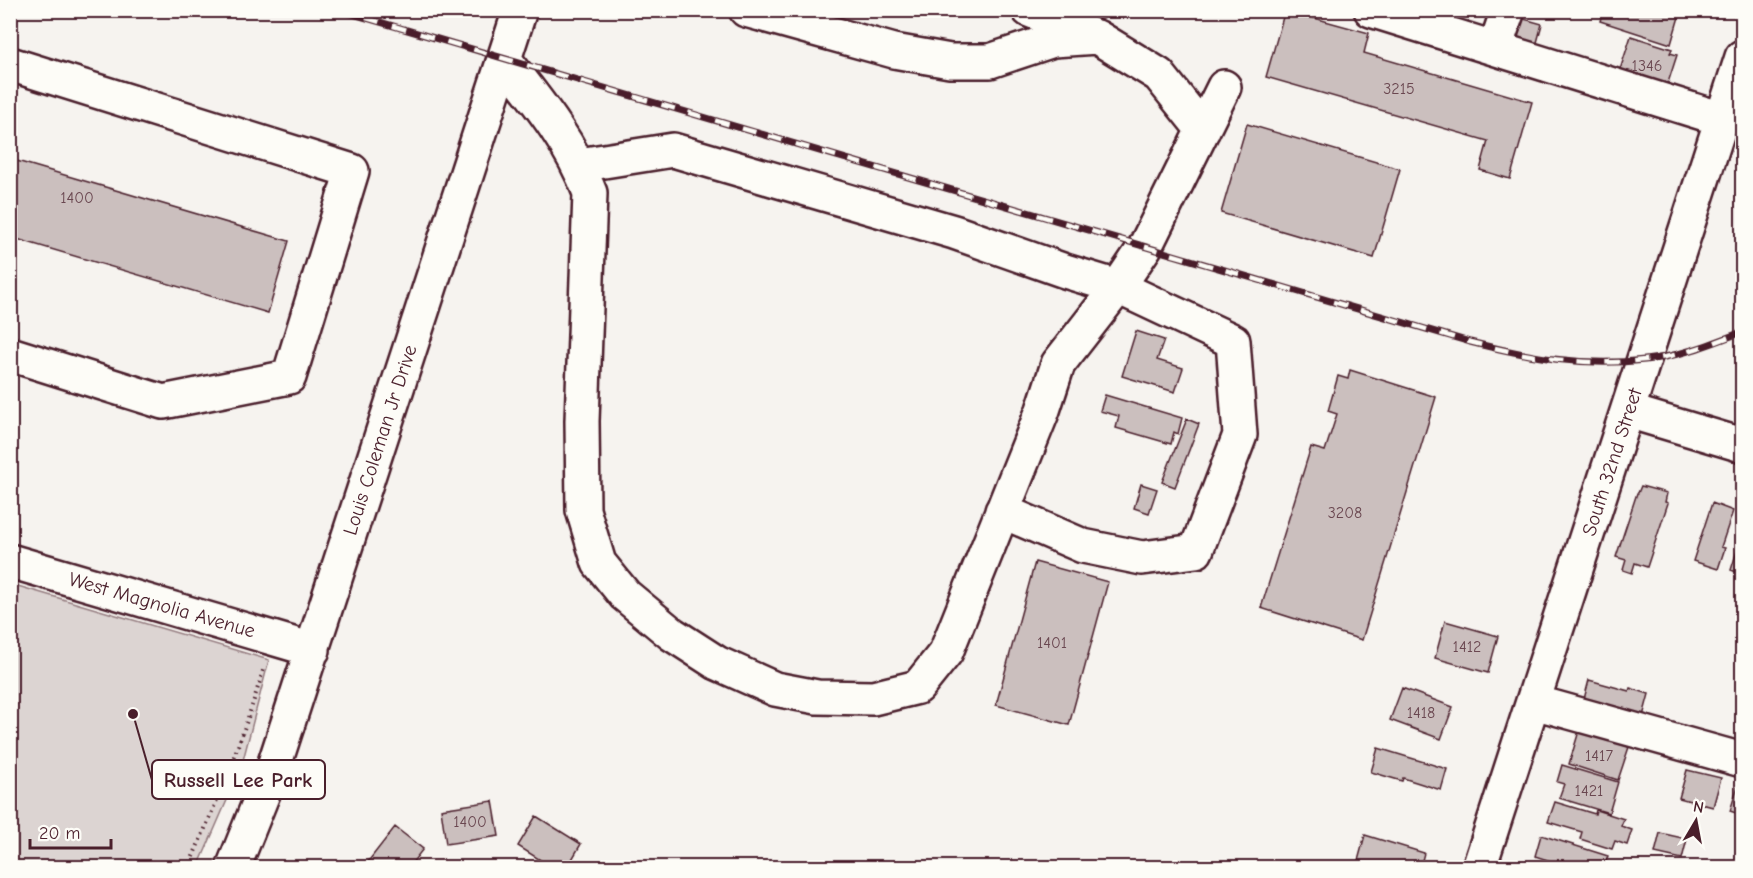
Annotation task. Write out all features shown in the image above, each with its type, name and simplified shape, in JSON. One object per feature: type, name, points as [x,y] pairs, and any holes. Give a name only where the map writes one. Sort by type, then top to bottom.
[{"type":"street","name":"Louis Coleman Jr Drive","points":[[233,867],[274,766],[313,650],[520,10]]},
{"type":"street","points":[[746,10],[894,51],[950,62],[990,61],[1053,40],[1098,37]]},
{"type":"street","points":[[1029,10],[1098,37],[1159,75],[1203,130]]},
{"type":"street","points":[[1371,10],[1722,119]]},
{"type":"street","points":[[1495,48],[1508,10]]},
{"type":"street","name":"South 32nd Street","points":[[1479,867],[1743,57]]},
{"type":"street","points":[[504,59],[541,106],[579,165],[590,193],[582,422],[583,510],[599,563],[625,595],[672,634],[717,663],[776,689],[817,697],[873,698],[918,687],[946,652],[1043,410],[1058,364],[1118,287],[1145,247],[1224,87]]},
{"type":"street","points":[[10,63],[352,171],[289,377],[163,402],[10,354]]},
{"type":"street","points":[[579,165],[673,150],[954,232],[1118,287],[1233,341],[1240,435],[1196,551],[1142,558],[1083,546],[1002,511]]},
{"type":"street","points":[[1628,411],[1743,445]]},
{"type":"street","name":"West Magnolia Avenue","points":[[10,561],[313,650]]},
{"type":"street","points":[[1533,702],[1743,760]]},
{"type":"path","points":[[188,867],[217,802],[247,724],[264,666],[253,663]]},
{"type":"shaded area","points":[[11,584],[269,660],[241,768],[198,867],[11,867]]},
{"type":"building","points":[[1285,10],[1369,33],[1364,53],[1532,102],[1510,179],[1480,170],[1488,141],[1266,77]]},
{"type":"building","points":[[1603,10],[1681,10],[1671,44],[1600,21]]},
{"type":"building","points":[[1517,17],[1542,24],[1535,50],[1510,42]]},
{"type":"building","points":[[1631,36],[1672,49],[1670,53],[1677,55],[1667,86],[1618,76]]},
{"type":"building","points":[[1247,124],[1400,169],[1374,258],[1221,213]]},
{"type":"building","points":[[10,159],[289,241],[268,313],[10,237]]},
{"type":"building","points":[[1136,331],[1164,340],[1157,360],[1183,368],[1175,392],[1122,376]]},
{"type":"building","points":[[1350,370],[1436,397],[1362,640],[1261,608],[1311,447],[1325,451],[1337,414],[1328,411],[1338,376],[1348,379]]},
{"type":"building","points":[[1105,395],[1182,418],[1178,434],[1174,432],[1171,444],[1116,428],[1119,416],[1100,411]]},
{"type":"building","points":[[1187,419],[1199,424],[1175,487],[1162,482]]},
{"type":"building","points":[[1141,484],[1157,489],[1149,513],[1134,508]]},
{"type":"building","points":[[1641,486],[1667,493],[1665,502],[1668,503],[1647,567],[1635,563],[1632,573],[1623,570],[1626,560],[1616,557]]},
{"type":"building","points":[[1712,503],[1733,511],[1721,547],[1725,548],[1718,569],[1693,561]]},
{"type":"building","points":[[1742,535],[1742,574],[1731,570]]},
{"type":"building","points":[[1035,562],[1108,582],[1069,725],[996,705]]},
{"type":"building","points":[[1445,621],[1498,636],[1488,673],[1435,658]]},
{"type":"building","points":[[1589,680],[1649,694],[1642,720],[1583,703]]},
{"type":"building","points":[[1402,688],[1453,707],[1441,739],[1390,720]]},
{"type":"building","points":[[1579,731],[1629,747],[1618,780],[1569,764]]},
{"type":"building","points":[[1378,748],[1447,769],[1441,790],[1403,778],[1402,781],[1371,772]]},
{"type":"building","points":[[1562,765],[1618,782],[1609,813],[1559,798],[1564,784],[1557,782]]},
{"type":"building","points":[[1687,770],[1721,778],[1713,807],[1679,798]]},
{"type":"building","points":[[1738,785],[1742,787],[1742,815],[1730,811]]},
{"type":"building","points":[[493,801],[499,836],[446,844],[441,809]]},
{"type":"building","points":[[1555,802],[1595,814],[1596,810],[1624,819],[1621,826],[1632,830],[1627,845],[1615,841],[1612,849],[1580,839],[1582,832],[1548,822]]},
{"type":"building","points":[[536,816],[581,844],[567,868],[553,868],[518,846]]},
{"type":"building","points":[[395,827],[423,849],[408,868],[363,868]]},
{"type":"building","points":[[1660,833],[1687,839],[1682,859],[1655,853]]},
{"type":"building","points":[[1365,835],[1424,853],[1420,868],[1356,868]]},
{"type":"building","points":[[1541,835],[1608,856],[1604,868],[1573,868],[1535,856]]},
{"type":"railway","points":[[339,10],[1470,342],[1556,359],[1622,362],[1670,356],[1742,332]]},
{"type":"place","name":"Russell Lee Park","points":[[133,714]]}]
